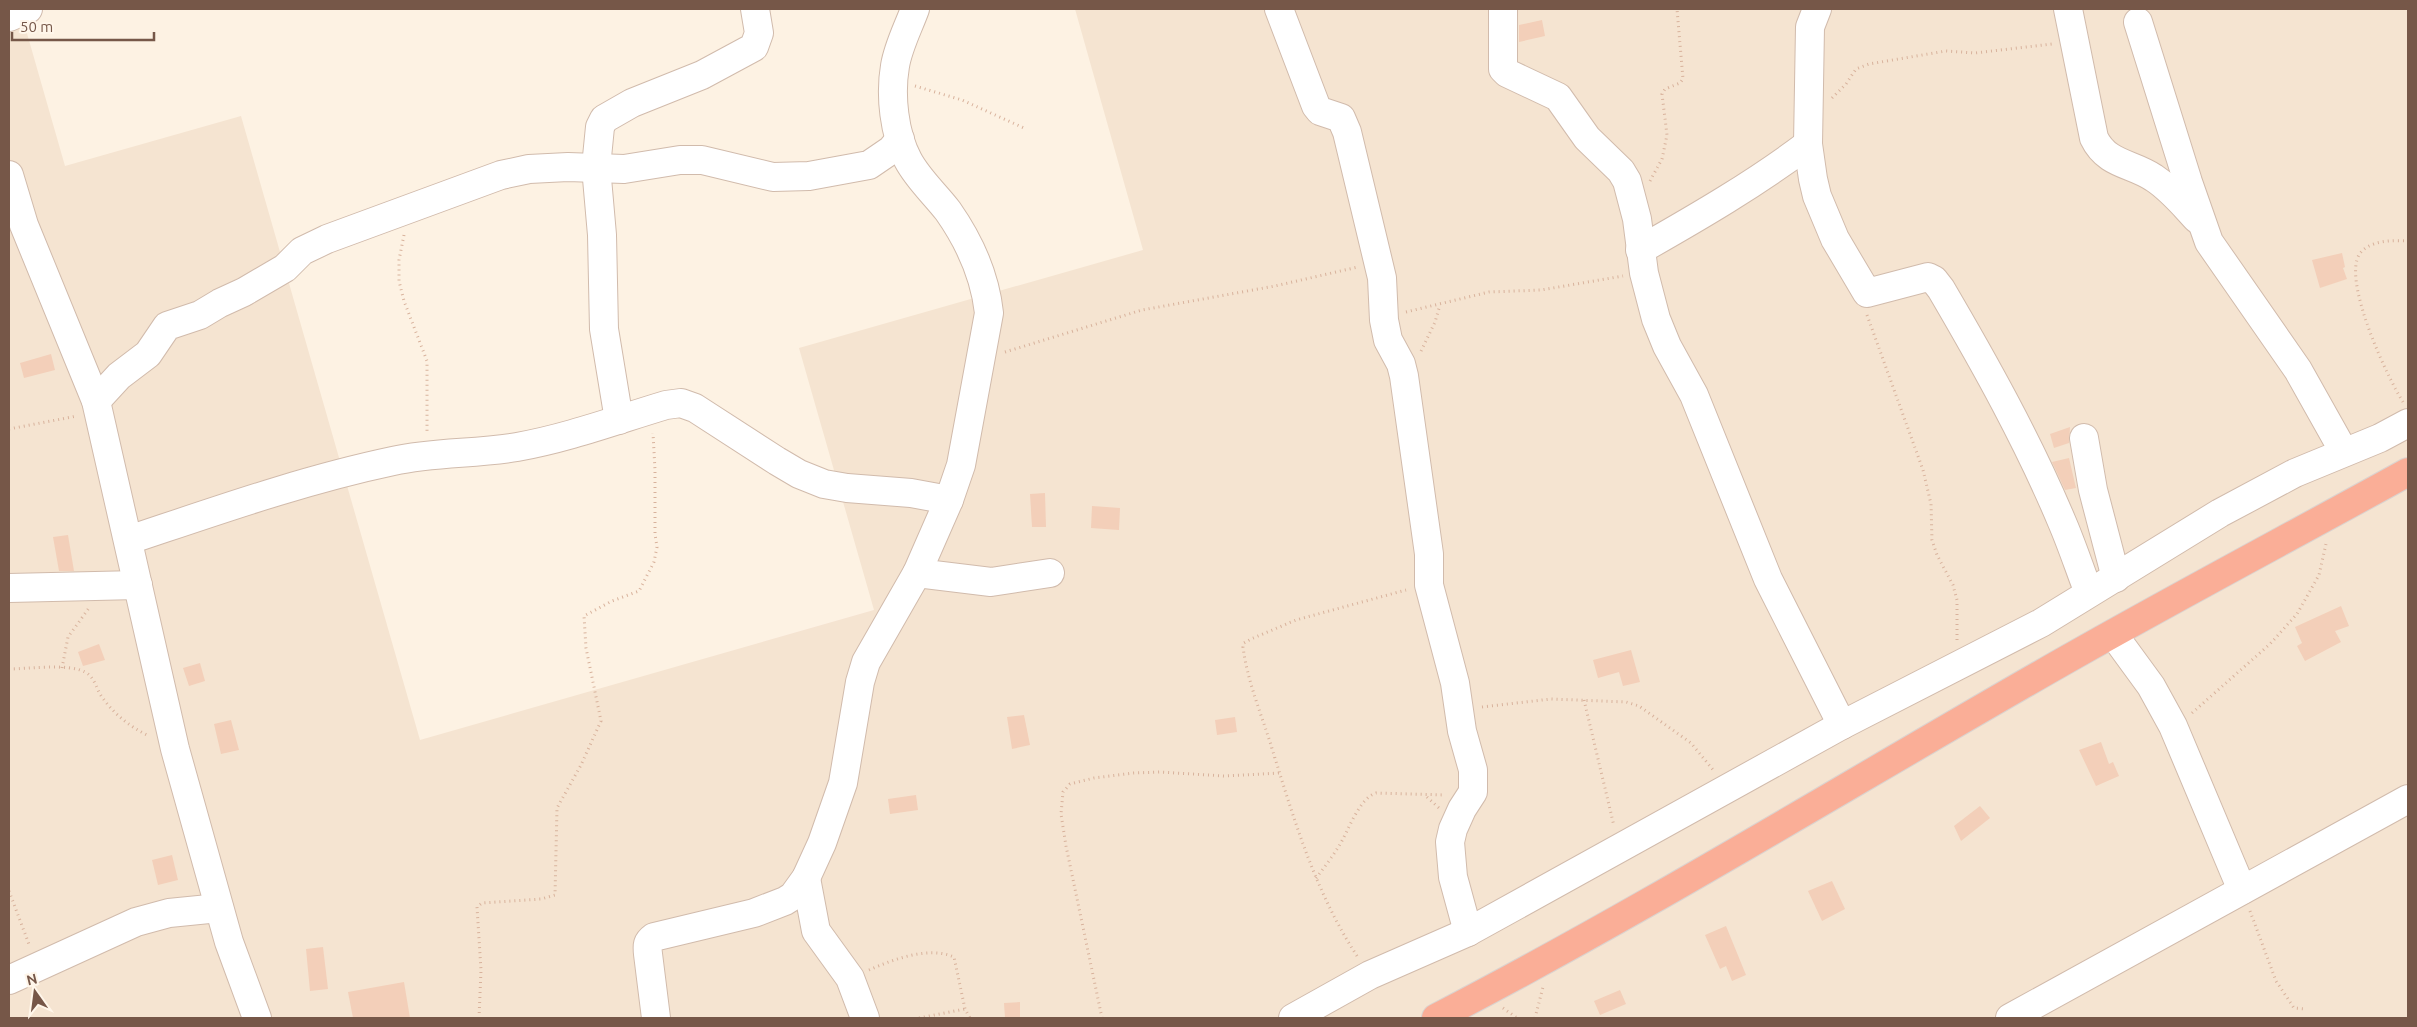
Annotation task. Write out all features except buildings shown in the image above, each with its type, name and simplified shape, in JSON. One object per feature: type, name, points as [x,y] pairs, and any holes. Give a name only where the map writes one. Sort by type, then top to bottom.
[{"type":"highway","points":[[1436,1018],[1534,966],[2113,634],[2408,472]]},
{"type":"street","points":[[9,17],[28,9]]},
{"type":"street","points":[[619,420],[604,329],[602,235],[596,167],[600,126],[604,119],[632,102],[702,75],[754,47],[759,33],[755,9]]},
{"type":"street","points":[[656,1018],[647,944],[650,940],[654,937],[754,913],[785,901],[793,896],[806,878],[822,843],[843,783],[860,682],[866,662],[917,573],[949,500],[961,465],[989,313],[987,295],[975,259],[948,212],[908,162],[900,139],[894,80],[895,65],[915,9]]},
{"type":"street","points":[[1279,9],[1316,106],[1320,111],[1336,115],[1345,126],[1382,278],[1384,320],[1388,340],[1401,364],[1404,376],[1429,554],[1429,585],[1448,654],[1459,706],[1462,731],[1473,770],[1473,792],[1462,809],[1453,829],[1450,842],[1454,877],[1468,932]]},
{"type":"street","points":[[1503,9],[1502,69],[1507,74],[1554,94],[1563,101],[1587,138],[1621,172],[1627,181],[1634,204],[1642,262],[1656,319],[1667,346],[1694,395],[1768,579],[1842,725]]},
{"type":"street","points":[[1816,9],[1810,27],[1809,133],[1813,179],[1822,210],[1835,239],[1868,294],[1928,277],[1934,280],[1942,289],[1989,374],[2046,485],[2063,523],[2088,593]]},
{"type":"street","points":[[2068,9],[2094,138],[2102,151],[2112,159],[2140,170],[2156,179],[2173,193],[2203,225]]},
{"type":"street","points":[[2138,22],[2203,225],[2214,250],[2298,370],[2344,452]]},
{"type":"street","points":[[1642,262],[1722,204],[1767,175],[1809,133]]},
{"type":"street","points":[[97,406],[119,376],[148,354],[167,326],[200,315],[244,292],[285,268],[302,251],[418,204],[500,175],[529,169],[596,167],[624,170],[680,160],[702,160],[773,177],[810,176],[869,165],[891,150],[900,139]]},
{"type":"street","points":[[9,175],[24,226],[97,406],[175,749],[229,942],[257,1018]]},
{"type":"street","points":[[129,540],[308,483],[420,455],[518,447],[566,436],[651,410],[681,403],[695,408],[784,466],[824,484],[847,488],[911,493],[949,500]]},
{"type":"street","points":[[1292,1018],[1370,975],[1468,932],[1842,725],[2040,624],[2220,512],[2295,473],[2380,438],[2406,414]]},
{"type":"street","points":[[2084,438],[2096,506],[2116,578]]},
{"type":"street","points":[[917,573],[991,582],[1050,573]]},
{"type":"street","points":[[9,588],[138,585]]},
{"type":"street","points":[[2113,634],[2151,686],[2173,726],[2242,890]]},
{"type":"street","points":[[2010,1018],[2055,996],[2408,799]]},
{"type":"street","points":[[806,878],[816,930],[850,978],[865,1018]]},
{"type":"street","points":[[9,980],[136,922],[169,913],[219,908]]},
{"type":"path","points":[[1634,204],[1655,174],[1662,160],[1667,134],[1662,98],[1664,90],[1680,84],[1683,79],[1677,9]]},
{"type":"path","points":[[1809,133],[1860,66],[1946,51],[1976,53],[2037,47],[2075,38]]},
{"type":"path","points":[[894,80],[962,100],[1024,128]]},
{"type":"path","points":[[418,204],[401,242],[399,281],[404,301],[427,366],[428,425],[420,455]]},
{"type":"path","points":[[2406,414],[2390,383],[2360,301],[2356,266],[2359,256],[2365,248],[2374,243],[2408,241]]},
{"type":"path","points":[[982,359],[1134,312],[1336,274],[1378,262]]},
{"type":"path","points":[[1384,320],[1409,310],[1440,305],[1489,292],[1541,290],[1642,262]]},
{"type":"path","points":[[1860,282],[1868,321],[1910,433],[1928,489],[1931,504],[1932,540],[1936,555],[1953,585],[1957,600],[1956,636],[1960,665]]},
{"type":"path","points":[[1404,376],[1420,352],[1436,322],[1440,305]]},
{"type":"path","points":[[9,429],[97,406]]},
{"type":"path","points":[[479,1018],[481,970],[477,907],[482,903],[541,899],[556,895],[556,808],[581,765],[601,721],[586,648],[584,616],[612,600],[639,591],[654,562],[657,548],[651,410]]},
{"type":"path","points":[[2173,726],[2208,702],[2270,644],[2297,614],[2319,575],[2333,514]]},
{"type":"path","points":[[1370,975],[1344,936],[1303,848],[1255,696],[1244,651],[1244,643],[1296,620],[1378,596],[1429,585]]},
{"type":"path","points":[[62,668],[68,638],[85,616],[100,586]]},
{"type":"path","points":[[9,669],[62,668],[84,671],[89,674],[101,696],[132,728],[175,749]]},
{"type":"path","points":[[1459,706],[1489,706],[1551,699],[1626,702],[1639,706],[1691,743],[1713,771],[1737,783]]},
{"type":"path","points":[[1584,700],[1619,847]]},
{"type":"path","points":[[1102,1018],[1066,846],[1061,814],[1063,792],[1070,784],[1094,778],[1134,773],[1160,772],[1215,776],[1280,773]]},
{"type":"path","points":[[1316,878],[1340,845],[1364,803],[1373,794],[1436,796],[1473,792]]},
{"type":"path","points":[[2242,890],[2276,981],[2294,1008],[2306,1009]]},
{"type":"path","points":[[9,891],[37,967]]},
{"type":"path","points":[[850,978],[892,960],[942,952],[954,958],[965,1009],[970,1018]]},
{"type":"path","points":[[919,1018],[965,1009]]},
{"type":"shaded area","points":[[9,9],[20,9],[65,166],[241,116],[420,740],[874,610],[799,348],[1143,250],[1075,9],[2408,9],[2408,1018],[9,1018]]}]
